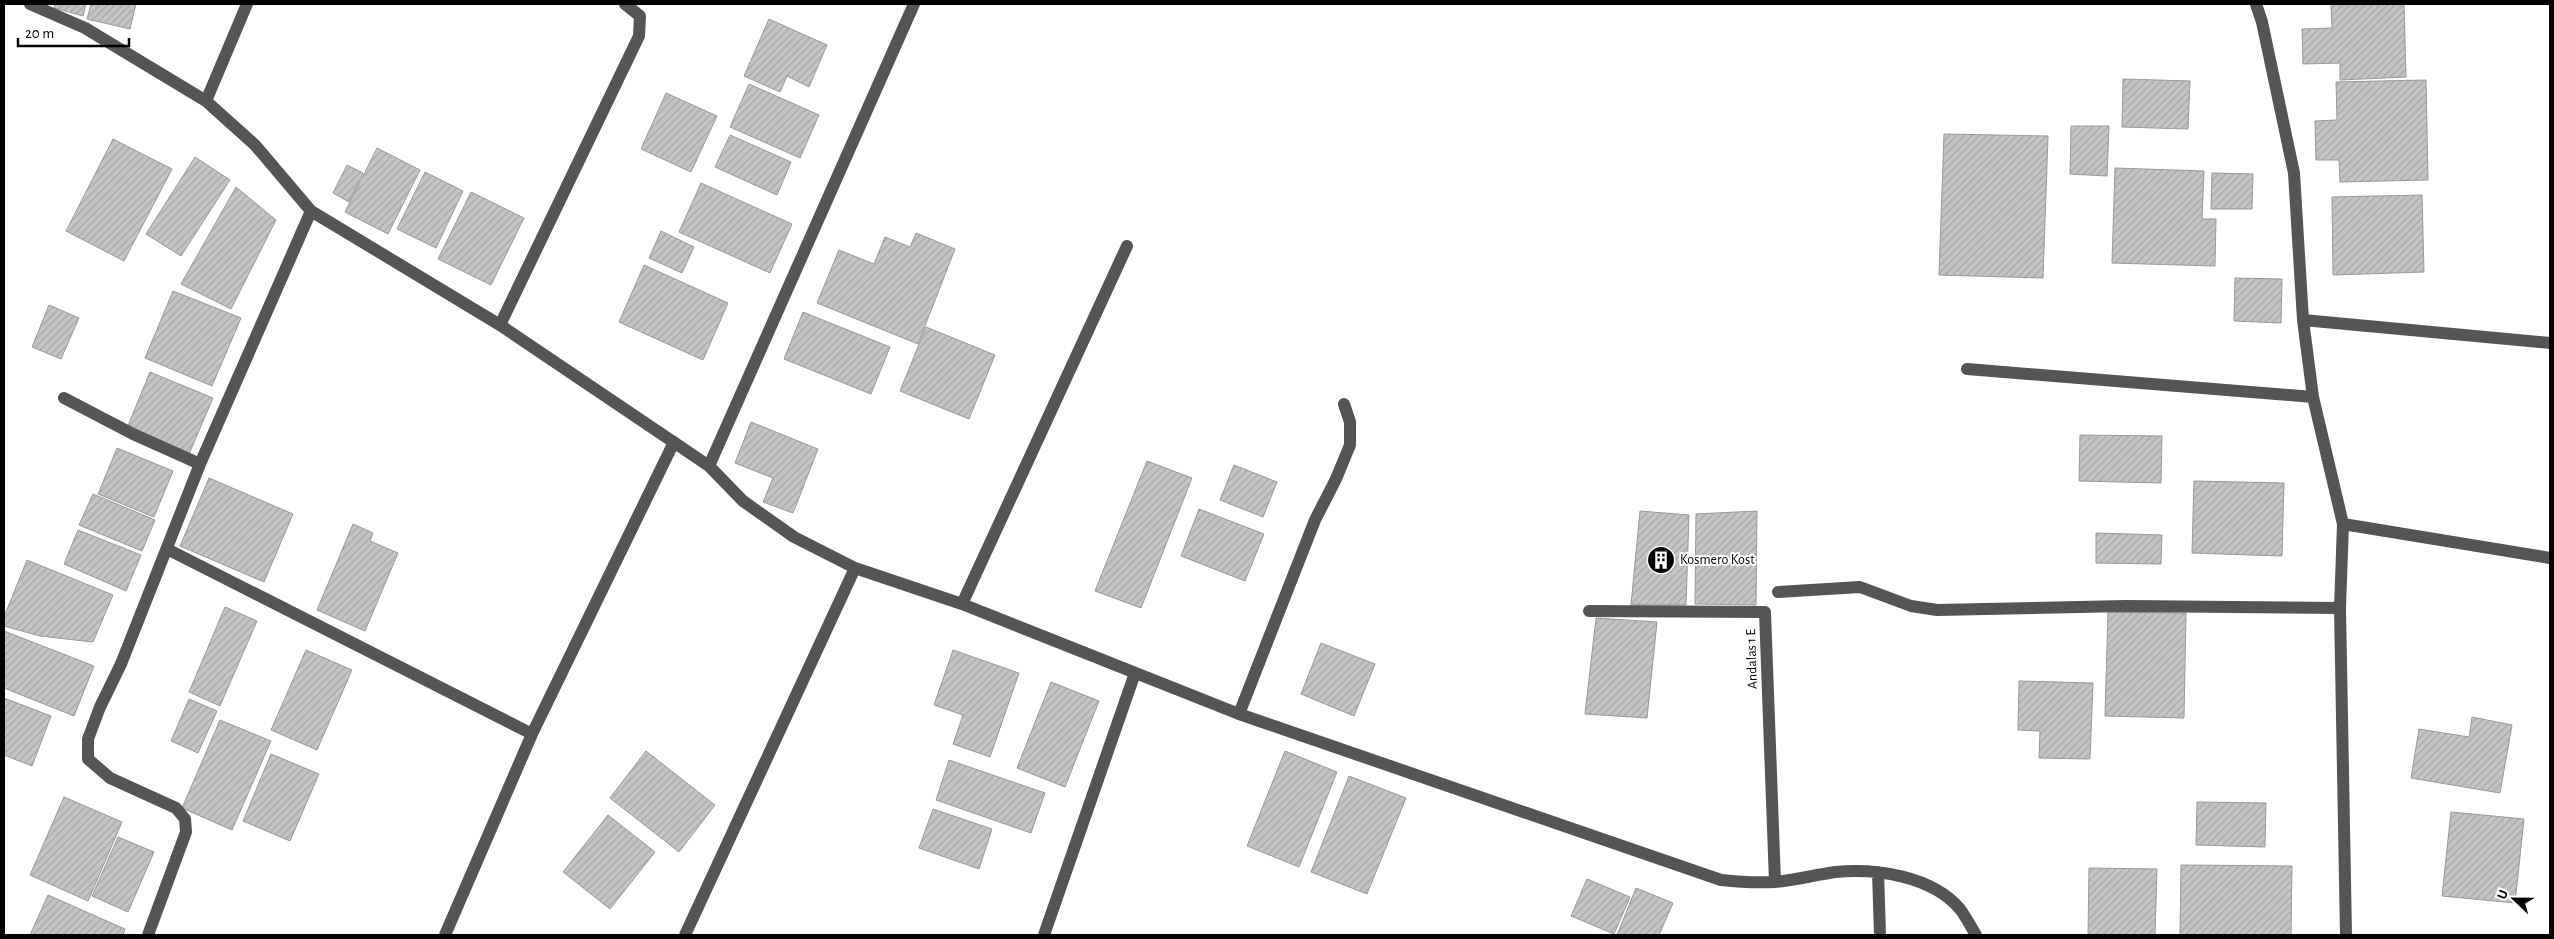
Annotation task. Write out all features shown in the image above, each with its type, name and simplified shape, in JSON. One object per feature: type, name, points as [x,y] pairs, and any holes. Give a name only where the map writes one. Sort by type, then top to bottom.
[{"type":"street","points":[[30,4],[85,28],[206,101],[255,145],[311,211],[500,325],[709,466],[743,501],[794,537],[855,568],[962,604],[1239,714],[1721,880],[1751,883],[1774,882],[1837,872],[1878,872],[1924,884],[1946,896],[1960,909],[1976,935]]},
{"type":"street","points":[[206,101],[247,4]]},
{"type":"street","points":[[500,325],[639,36],[640,16],[625,4]]},
{"type":"street","points":[[709,466],[914,4]]},
{"type":"street","points":[[2256,4],[2262,22],[2294,173],[2303,320],[2313,397],[2343,524],[2340,608],[2346,935]]},
{"type":"street","points":[[148,935],[186,832],[185,819],[176,808],[110,778],[88,759],[88,738],[121,664],[200,464],[311,211]]},
{"type":"street","points":[[962,604],[1127,246]]},
{"type":"street","points":[[2303,320],[2550,343]]},
{"type":"street","points":[[1967,369],[2313,397]]},
{"type":"street","points":[[64,398],[134,434],[200,464]]},
{"type":"street","points":[[1239,714],[1315,520],[1336,479],[1350,445],[1350,422],[1344,404]]},
{"type":"street","points":[[444,935],[532,734],[674,442]]},
{"type":"street","points":[[2343,524],[2550,558]]},
{"type":"street","points":[[167,549],[532,734]]},
{"type":"street","points":[[685,935],[855,568]]},
{"type":"street","points":[[1778,592],[1860,587],[1911,606],[1937,610],[2116,606],[2340,608]]},
{"type":"street","name":"Andalas 1 E","points":[[1589,611],[1765,612],[1774,882]]},
{"type":"street","points":[[1044,935],[1136,673]]},
{"type":"street","points":[[1878,872],[1880,935]]},
{"type":"building","points":[[55,4],[86,4],[83,16],[54,8]]},
{"type":"building","points":[[91,4],[136,4],[130,29],[87,19]]},
{"type":"building","points":[[2331,4],[2404,4],[2406,77],[2340,80],[2340,63],[2303,64],[2302,29],[2332,28]]},
{"type":"building","points":[[769,19],[827,45],[809,87],[787,76],[780,92],[744,76]]},
{"type":"building","points":[[2123,79],[2190,81],[2188,129],[2122,127]]},
{"type":"building","points":[[2426,80],[2428,180],[2340,182],[2339,160],[2316,160],[2315,121],[2337,120],[2336,82]]},
{"type":"building","points":[[749,84],[819,115],[800,158],[730,127]]},
{"type":"building","points":[[666,93],[717,116],[691,172],[641,149]]},
{"type":"building","points":[[2071,126],[2109,126],[2107,176],[2070,174]]},
{"type":"building","points":[[1944,134],[2048,136],[2043,278],[1939,275]]},
{"type":"building","points":[[730,135],[791,162],[777,195],[715,167]]},
{"type":"building","points":[[113,139],[172,169],[124,261],[66,231]]},
{"type":"building","points":[[377,148],[420,170],[388,234],[345,212]]},
{"type":"building","points":[[195,157],[230,180],[181,256],[146,234]]},
{"type":"building","points":[[347,165],[363,173],[349,202],[333,193]]},
{"type":"building","points":[[2115,168],[2204,171],[2202,219],[2216,219],[2215,266],[2112,263]]},
{"type":"building","points":[[425,172],[463,191],[436,248],[397,229]]},
{"type":"building","points":[[2212,173],[2253,174],[2252,209],[2211,209]]},
{"type":"building","points":[[701,183],[792,224],[770,273],[679,232]]},
{"type":"building","points":[[236,187],[276,220],[231,309],[181,284]]},
{"type":"building","points":[[471,192],[524,218],[491,285],[438,259]]},
{"type":"building","points":[[2422,195],[2424,272],[2333,275],[2332,197]]},
{"type":"building","points":[[661,231],[694,247],[682,273],[649,258]]},
{"type":"building","points":[[916,233],[955,249],[918,344],[817,303],[839,250],[874,264],[885,237],[910,247]]},
{"type":"building","points":[[644,265],[728,303],[703,360],[619,322]]},
{"type":"building","points":[[2235,278],[2282,279],[2281,323],[2234,321]]},
{"type":"building","points":[[173,291],[241,318],[212,386],[145,358]]},
{"type":"building","points":[[49,305],[79,318],[61,359],[32,347]]},
{"type":"building","points":[[803,312],[890,347],[871,394],[784,359]]},
{"type":"building","points":[[926,327],[995,355],[969,419],[900,391]]},
{"type":"building","points":[[150,372],[213,398],[189,454],[127,428]]},
{"type":"building","points":[[751,422],[818,449],[793,513],[763,502],[773,478],[735,463]]},
{"type":"building","points":[[2080,435],[2162,436],[2161,483],[2079,481]]},
{"type":"building","points":[[117,448],[173,471],[154,517],[98,494]]},
{"type":"building","points":[[1147,461],[1192,478],[1141,608],[1095,591]]},
{"type":"building","points":[[1234,465],[1277,482],[1263,517],[1220,500]]},
{"type":"building","points":[[209,478],[293,514],[264,582],[180,546]]},
{"type":"building","points":[[2194,481],[2284,483],[2282,556],[2192,553]]},
{"type":"building","points":[[93,494],[155,520],[142,551],[79,525]]},
{"type":"building","points":[[1199,509],[1264,534],[1245,581],[1181,556]]},
{"type":"building","name":"Kosmero Kost","points":[[1640,511],[1689,515],[1686,605],[1631,605]]},
{"type":"building","points":[[1757,511],[1756,605],[1695,604],[1696,514]]},
{"type":"building","points":[[353,524],[373,533],[370,541],[398,553],[365,631],[317,610]]},
{"type":"building","points":[[78,530],[141,555],[126,591],[64,564]]},
{"type":"building","points":[[2096,533],[2162,535],[2161,564],[2096,563]]},
{"type":"building","points":[[27,560],[113,595],[93,642],[40,636],[4,626],[4,617]]},
{"type":"building","points":[[225,607],[257,621],[220,706],[189,692]]},
{"type":"building","points":[[2108,612],[2186,613],[2184,718],[2105,716]]},
{"type":"building","points":[[1596,618],[1657,622],[1647,718],[1585,714]]},
{"type":"building","points":[[4,631],[94,666],[74,716],[4,688]]},
{"type":"building","points":[[1321,643],[1375,664],[1354,716],[1301,694]]},
{"type":"building","points":[[306,650],[352,670],[317,750],[271,730]]},
{"type":"building","points":[[953,650],[1019,673],[990,757],[953,744],[963,715],[934,705]]},
{"type":"building","points":[[2019,681],[2093,683],[2090,759],[2039,758],[2040,731],[2018,730]]},
{"type":"building","points":[[1051,682],[1099,701],[1065,787],[1017,768]]},
{"type":"building","points":[[4,698],[51,716],[32,766],[4,755]]},
{"type":"building","points":[[189,699],[217,711],[198,753],[171,741]]},
{"type":"building","points":[[2472,717],[2512,725],[2500,793],[2411,778],[2419,729],[2469,737]]},
{"type":"building","points":[[220,720],[271,741],[232,830],[182,808]]},
{"type":"building","points":[[646,751],[715,805],[679,852],[610,798]]},
{"type":"building","points":[[1285,751],[1337,772],[1299,867],[1247,846]]},
{"type":"building","points":[[271,754],[319,774],[290,841],[243,821]]},
{"type":"building","points":[[949,760],[1045,793],[1031,833],[936,800]]},
{"type":"building","points":[[1349,776],[1406,798],[1367,894],[1311,872]]},
{"type":"building","points":[[64,797],[122,822],[88,901],[30,875]]},
{"type":"building","points":[[2197,802],[2266,803],[2265,847],[2196,845]]},
{"type":"building","points":[[933,809],[992,829],[979,869],[919,848]]},
{"type":"building","points":[[2451,812],[2524,819],[2515,903],[2442,896]]},
{"type":"building","points":[[608,815],[655,852],[610,909],[563,872]]},
{"type":"building","points":[[118,837],[154,852],[128,912],[92,896]]},
{"type":"building","points":[[2181,865],[2292,866],[2291,935],[2180,935]]},
{"type":"building","points":[[2089,868],[2157,869],[2155,935],[2088,935]]},
{"type":"building","points":[[1587,879],[1630,897],[1614,934],[1571,916]]},
{"type":"building","points":[[1636,888],[1673,903],[1659,935],[1617,935]]},
{"type":"building","points":[[48,895],[125,929],[123,935],[30,935]]},
{"type":"place","name":"Kosmero Kost","points":[[1661,560]]}]
